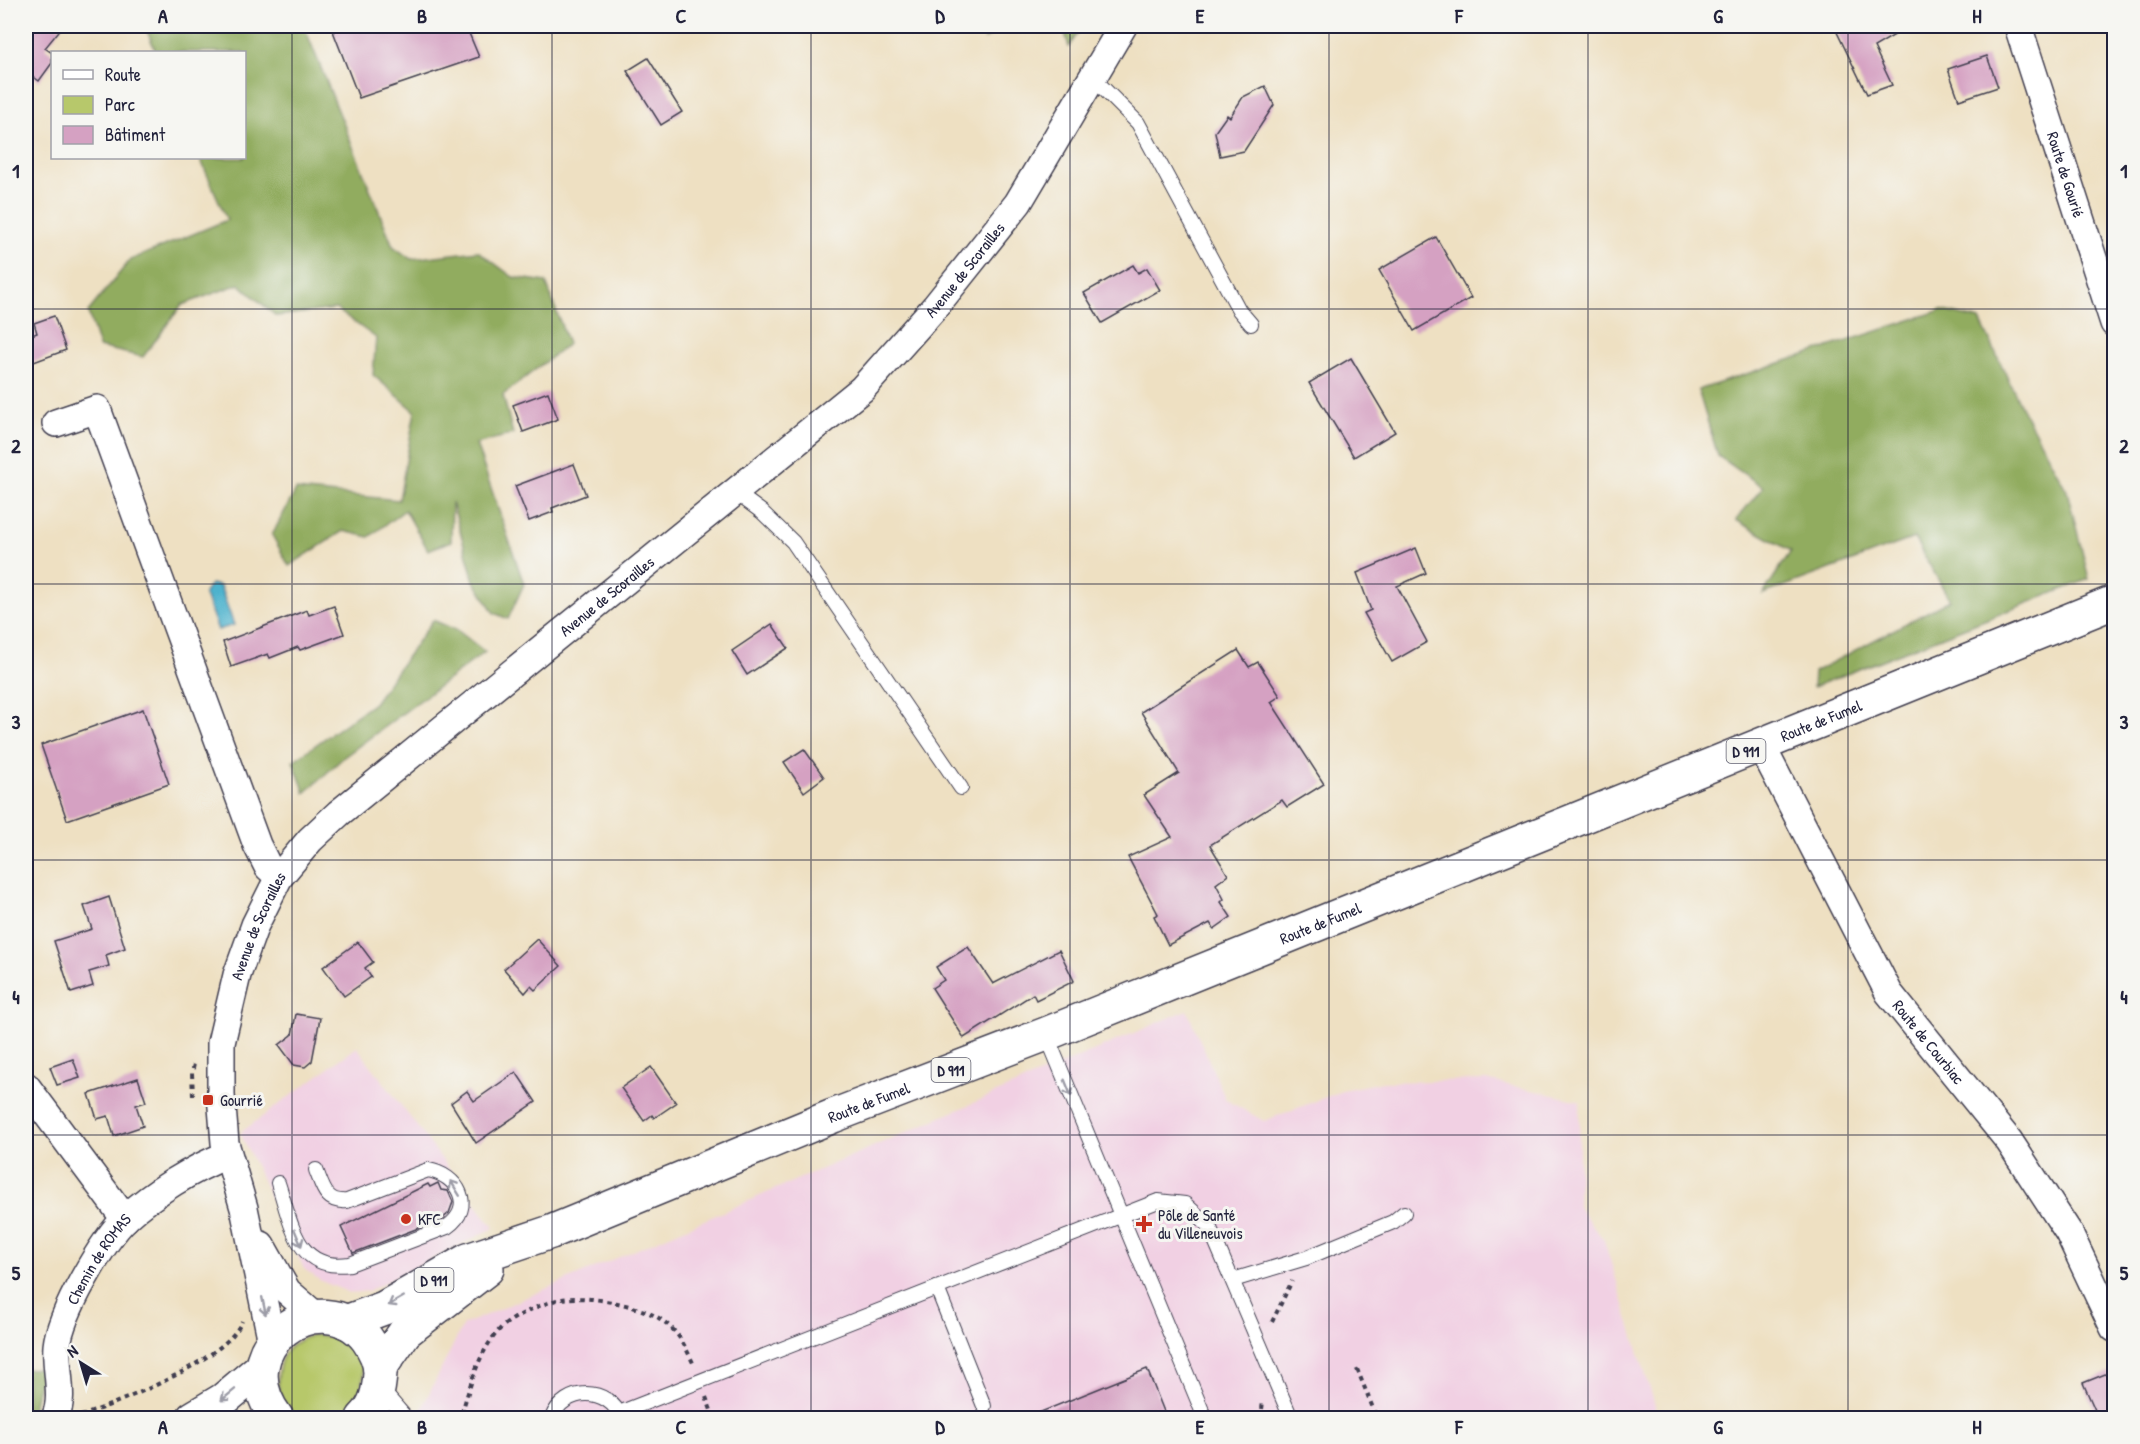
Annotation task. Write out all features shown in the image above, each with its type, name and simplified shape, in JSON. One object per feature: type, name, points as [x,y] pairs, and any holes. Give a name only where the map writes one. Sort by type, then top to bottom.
[{"type":"main road","name":"Route de Fumel","points":[[193,1419],[223,1400],[266,1355],[283,1330],[295,1323],[331,1320],[384,1308],[468,1260],[525,1240],[833,1116],[1046,1034],[2115,602]]},
{"type":"main road","name":"Route de Fumel","points":[[363,1419],[375,1402],[380,1378],[405,1332],[525,1240]]},
{"type":"main road","points":[[331,1320],[362,1333],[374,1349],[380,1378]]},
{"type":"main road","points":[[266,1355],[263,1395],[277,1419]]},
{"type":"street","name":"Avenue de Scorailles","points":[[331,1320],[287,1291],[270,1264],[244,1208],[227,1155],[221,1095],[221,1043],[237,975],[255,925],[279,877],[310,840],[339,813],[862,389],[935,307],[1018,203],[1123,26]]},
{"type":"street","name":"Route de Gourié","points":[[2018,26],[2115,323]]},
{"type":"street","points":[[56,423],[97,410],[256,845],[268,867],[279,877]]},
{"type":"street","name":"Route de Courbiac","points":[[1761,745],[1889,993],[2009,1141],[2068,1233],[2115,1328]]},
{"type":"street","points":[[26,1086],[125,1219]]},
{"type":"street","name":"Chemin de ROMAS","points":[[55,1419],[59,1400],[57,1346],[62,1321],[82,1281],[125,1219],[176,1182],[227,1155]]},
{"type":"street","name":"Avenue de Scorailles","points":[[244,1208],[266,1355]]},
{"type":"lane","points":[[1092,77],[1138,123],[1239,310],[1251,324]]},
{"type":"lane","points":[[735,492],[762,512],[793,542],[961,788]]},
{"type":"lane","points":[[1046,1034],[1205,1419]]},
{"type":"lane","points":[[278,1183],[299,1244],[307,1254],[323,1264],[335,1266],[350,1264],[447,1227],[457,1220],[462,1209],[462,1198],[455,1184],[436,1171],[428,1170],[347,1201],[337,1202],[330,1200],[316,1170]]},
{"type":"lane","points":[[552,1419],[559,1406],[579,1394],[602,1397],[620,1416],[700,1381],[1158,1201],[1185,1204],[1209,1226],[1291,1419]]},
{"type":"lane","points":[[1233,1280],[1306,1258],[1393,1222],[1404,1213]]},
{"type":"lane","points":[[937,1288],[984,1406]]},
{"type":"lane","points":[[380,1378],[406,1419]]},
{"type":"path","points":[[195,1062],[192,1073],[195,1108]]},
{"type":"path","points":[[455,1419],[461,1414],[480,1357],[502,1328],[532,1309],[562,1299],[627,1305],[662,1320],[681,1337],[714,1419]]},
{"type":"path","points":[[75,1419],[175,1376],[203,1359],[237,1331],[244,1316]]},
{"type":"path","points":[[1357,1369],[1377,1419]]},
{"type":"shaded area","name":"Pôle de Santé du Villeneuvois","points":[[1187,1010],[1226,1100],[1264,1121],[1347,1089],[1383,1082],[1486,1080],[1580,1101],[1578,1207],[1604,1240],[1659,1418],[417,1418],[463,1325]]},
{"type":"shaded area","points":[[357,1047],[494,1228],[368,1291],[350,1293],[321,1281],[304,1269],[240,1133]]},
{"type":"green space","points":[[145,26],[304,26],[393,246],[411,259],[478,251],[513,277],[546,282],[568,344],[503,395],[513,434],[476,444],[524,584],[508,619],[494,613],[474,581],[452,502],[451,541],[428,550],[405,510],[369,537],[343,531],[289,566],[272,535],[296,490],[399,500],[415,411],[373,375],[376,338],[336,309],[276,316],[239,284],[182,305],[143,357],[99,347],[88,312],[130,260],[227,220],[200,159],[246,159],[246,51],[156,51]]},
{"type":"green space","points":[[984,26],[1008,26],[985,39]]},
{"type":"green space","points":[[1063,26],[1082,26],[1069,47]]},
{"type":"green space","points":[[1941,310],[1980,320],[2022,408],[2067,491],[2089,579],[1813,687],[1814,672],[1950,600],[1914,538],[1763,594],[1791,551],[1736,520],[1763,487],[1718,456],[1698,390]]},
{"type":"green space","points":[[433,620],[458,631],[485,652],[344,757],[305,793],[293,761],[374,703]]},
{"type":"green space","points":[[311,1335],[326,1336],[350,1346],[362,1365],[361,1389],[347,1415],[332,1419],[301,1417],[294,1414],[282,1399],[278,1374],[282,1359],[290,1347]]},
{"type":"green space","points":[[42,1368],[31,1418],[26,1418],[26,1369]]},
{"type":"water","points":[[211,584],[220,586],[234,625],[218,630],[204,593]]},
{"type":"building","points":[[26,26],[63,26],[45,48],[51,52],[51,64],[39,81],[27,72],[26,75]]},
{"type":"building","points":[[331,26],[466,26],[479,57],[359,98]]},
{"type":"building","points":[[1834,26],[1910,26],[1874,47],[1892,85],[1867,94]]},
{"type":"building","points":[[1987,56],[1998,87],[1959,100],[1948,69]]},
{"type":"building","points":[[648,58],[682,112],[661,125],[627,71]]},
{"type":"building","points":[[1265,86],[1274,105],[1244,151],[1220,156],[1215,132],[1227,115],[1230,117],[1243,97]]},
{"type":"building","points":[[1436,237],[1471,298],[1414,331],[1379,270]]},
{"type":"building","points":[[1133,265],[1138,273],[1147,268],[1160,290],[1102,323],[1084,293]]},
{"type":"building","points":[[54,316],[66,350],[26,365],[26,337],[37,333],[34,323]]},
{"type":"building","points":[[1351,358],[1395,432],[1354,457],[1309,383]]},
{"type":"building","points":[[548,392],[558,419],[523,432],[513,405]]},
{"type":"building","points":[[574,464],[586,495],[552,508],[553,512],[529,521],[515,486]]},
{"type":"building","points":[[1416,548],[1426,573],[1397,586],[1427,642],[1392,662],[1364,613],[1371,610],[1357,573]]},
{"type":"building","points":[[334,606],[344,634],[300,650],[298,647],[270,658],[268,654],[231,667],[223,642],[307,610],[309,615]]},
{"type":"building","points":[[772,624],[788,648],[747,675],[732,651]]},
{"type":"building","points":[[1238,650],[1249,667],[1258,662],[1280,696],[1271,702],[1324,784],[1287,807],[1282,800],[1210,845],[1228,875],[1216,884],[1224,899],[1221,902],[1231,917],[1214,929],[1210,923],[1168,945],[1154,916],[1158,914],[1128,857],[1172,837],[1144,795],[1179,773],[1141,712]]},
{"type":"building","points":[[143,709],[169,784],[67,820],[41,745]]},
{"type":"building","points":[[804,749],[824,777],[804,792],[784,762]]},
{"type":"building","points":[[109,897],[125,948],[106,955],[109,966],[89,972],[93,986],[71,993],[54,941],[92,929],[84,906]]},
{"type":"building","points":[[537,939],[561,966],[535,990],[531,986],[525,993],[504,969]]},
{"type":"building","points":[[358,942],[373,962],[365,968],[371,977],[344,996],[323,967]]},
{"type":"building","points":[[968,947],[993,984],[1059,950],[1074,981],[1036,1000],[1033,994],[964,1038],[932,988],[944,980],[936,967]]},
{"type":"building","points":[[296,1014],[320,1018],[312,1061],[305,1067],[294,1065],[279,1045],[292,1035]]},
{"type":"building","points":[[73,1059],[80,1078],[57,1085],[50,1067]]},
{"type":"building","points":[[651,1067],[676,1103],[654,1118],[652,1115],[644,1121],[621,1088]]},
{"type":"building","points":[[516,1072],[536,1102],[476,1143],[451,1103],[467,1091],[474,1101]]},
{"type":"building","points":[[138,1078],[146,1102],[136,1105],[143,1126],[114,1136],[108,1116],[97,1119],[89,1094]]},
{"type":"building","name":"KFC","points":[[438,1183],[441,1190],[448,1191],[453,1202],[449,1213],[442,1219],[353,1253],[341,1227],[428,1184],[430,1187]]},
{"type":"building","points":[[1147,1369],[1167,1419],[1026,1419],[1026,1418]]},
{"type":"building","points":[[2115,1370],[2115,1419],[2099,1419],[2083,1383]]},
{"type":"place","name":"Gourrié","points":[[208,1100]]},
{"type":"place","name":"KFC","points":[[406,1219]]},
{"type":"place","name":"Pôle de Santé du Villeneuvois","points":[[1144,1224]]}]
